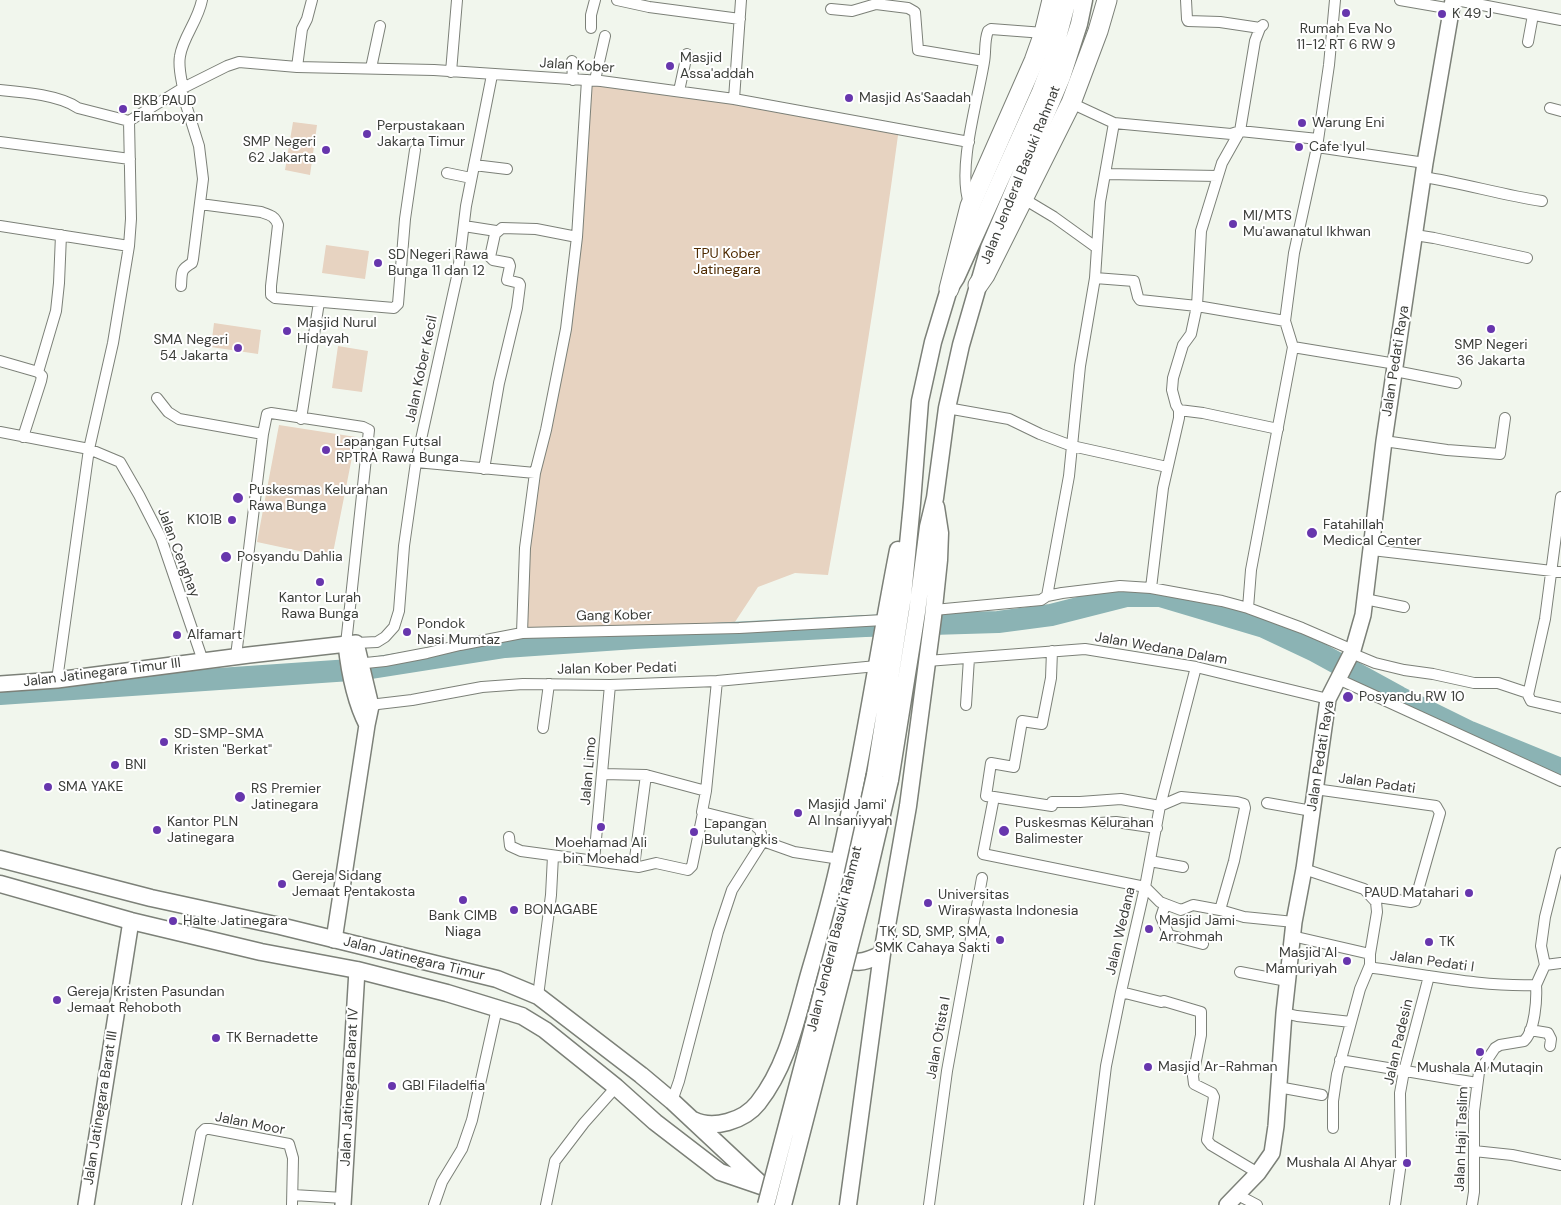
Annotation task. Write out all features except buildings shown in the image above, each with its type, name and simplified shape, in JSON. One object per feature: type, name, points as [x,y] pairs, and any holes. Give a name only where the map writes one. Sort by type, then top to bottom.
[{"type":"highway","points":[[949,289],[970,206],[1014,110],[1044,33],[1052,0]]},
{"type":"highway","points":[[978,285],[1024,199],[1071,103],[1098,31],[1107,0]]},
{"type":"main road","name":"Jalan Jenderal Basuki Rahmat","points":[[783,1205],[864,887],[882,778],[890,678],[903,596],[920,400],[933,342],[949,289],[1040,92],[1054,53],[1068,0]]},
{"type":"main road","name":"Jalan Jenderal Basuki Rahmat","points":[[766,1205],[850,887],[882,778],[911,652],[928,526],[935,498],[946,408],[960,345],[989,248],[1062,76],[1079,24],[1084,0]]},
{"type":"main road","name":"Jalan Jenderal Basuki Rahmat","points":[[693,1120],[706,1124],[728,1122],[742,1116],[757,1105],[775,1078],[790,1043],[840,859],[903,524],[912,492]]},
{"type":"main road","name":"Jalan Jenderal Basuki Rahmat","points":[[848,1205],[882,954],[908,806],[933,614],[940,534],[935,498]]},
{"type":"main road","name":"Jalan Jatinegara Timur","points":[[0,859],[151,898],[274,924],[436,966],[507,982],[538,996],[641,1075],[693,1120],[783,1205]]},
{"type":"main road","name":"Jalan Jatinegara Timur","points":[[0,884],[131,921],[260,952],[357,970],[431,988],[522,1016],[545,1030],[720,1172],[765,1187]]},
{"type":"main road","points":[[820,936],[830,953],[850,962],[864,962],[882,954]]},
{"type":"main road","points":[[431,988],[436,966]]},
{"type":"street","points":[[181,286],[182,271],[192,263],[193,259],[203,178],[199,146],[182,89],[179,67],[180,54],[198,17],[202,0]]},
{"type":"street","points":[[298,66],[302,29],[312,0]]},
{"type":"street","points":[[452,72],[458,0]]},
{"type":"street","points":[[591,28],[591,15],[595,0]]},
{"type":"street","points":[[616,0],[649,7],[740,19]]},
{"type":"street","points":[[734,99],[741,0]]},
{"type":"street","points":[[1151,588],[1167,467],[1179,418],[1179,410],[1172,390],[1173,378],[1183,345],[1191,334],[1197,306],[1202,231],[1222,163],[1240,131],[1255,41],[1261,27],[1220,22],[1188,21],[1186,18],[1186,0]]},
{"type":"street","points":[[1248,608],[1251,570],[1293,347],[1285,321],[1294,253],[1318,143],[1336,0]]},
{"type":"street","points":[[1400,0],[1454,3],[1561,20]]},
{"type":"street","points":[[831,9],[852,11],[867,3],[912,10],[916,12],[918,50],[984,61]]},
{"type":"street","name":"Jalan Pedati Raya","points":[[1231,1199],[1258,1173],[1272,1153],[1293,929],[1304,869],[1328,699],[1351,654],[1363,615],[1384,441],[1424,170],[1454,3]]},
{"type":"street","points":[[1528,42],[1533,15]]},
{"type":"street","points":[[371,68],[380,26]]},
{"type":"street","points":[[970,206],[965,183],[969,142],[987,34],[991,29],[1044,33]]},
{"type":"street","points":[[522,633],[525,548],[535,473],[547,428],[566,329],[577,237],[591,80],[605,36]]},
{"type":"street","points":[[679,91],[687,54]]},
{"type":"street","points":[[572,61],[572,80]]},
{"type":"street","name":"Jalan Kober","points":[[129,120],[182,89],[227,66],[240,62],[591,80],[734,99],[969,142]]},
{"type":"street","name":"Jalan Kober Kecil","points":[[351,644],[377,642],[385,637],[394,627],[398,611],[404,546],[416,462],[458,272],[471,178],[492,75]]},
{"type":"street","points":[[0,90],[39,94],[72,104],[78,108],[129,120],[131,219],[129,246],[113,344],[89,449],[57,680]]},
{"type":"street","points":[[1071,103],[1114,123],[1231,134],[1240,131],[1318,143],[1424,170],[1456,182],[1542,201]]},
{"type":"street","points":[[1550,108],[1561,111]]},
{"type":"street","points":[[933,614],[1044,600],[1047,596],[1069,476],[1080,366],[1095,278],[1100,202],[1114,123]]},
{"type":"street","points":[[0,142],[130,159]]},
{"type":"street","points":[[200,204],[270,214],[276,218],[278,225],[271,295],[282,299],[394,308],[397,306],[405,218],[414,150]]},
{"type":"street","points":[[474,165],[506,170]]},
{"type":"street","points":[[447,173],[471,178]]},
{"type":"street","points":[[1105,174],[1218,176]]},
{"type":"street","points":[[1024,199],[1054,217],[1097,248]]},
{"type":"street","points":[[0,226],[129,246]]},
{"type":"street","points":[[464,226],[496,232]]},
{"type":"street","points":[[484,469],[499,383],[517,308],[520,285],[519,283],[507,280],[510,266],[508,263],[493,260],[490,257],[496,232],[502,228],[536,229],[577,237]]},
{"type":"street","points":[[1415,235],[1526,258]]},
{"type":"street","points":[[38,372],[56,310],[61,236]]},
{"type":"street","points":[[1095,278],[1134,281],[1140,300],[1197,306],[1285,321]]},
{"type":"street","points":[[301,419],[319,302]]},
{"type":"street","points":[[1293,347],[1395,367],[1456,383]]},
{"type":"street","points":[[0,361],[38,372],[42,376],[23,437]]},
{"type":"street","points":[[157,398],[168,412],[179,419],[263,434]]},
{"type":"street","points":[[946,408],[1009,419],[1040,434],[1072,446],[1167,467]]},
{"type":"street","points":[[1179,410],[1278,428]]},
{"type":"street","points":[[236,656],[267,414],[271,413],[363,427],[369,430],[351,644],[367,725],[334,940]]},
{"type":"street","points":[[1384,441],[1456,451],[1500,454],[1505,418]]},
{"type":"street","name":"Jalan Cenghay","points":[[0,432],[89,449],[120,462],[140,494],[161,538],[203,661]]},
{"type":"street","points":[[416,462],[535,473]]},
{"type":"street","points":[[1561,497],[1556,571],[1528,692],[1528,698],[1531,700],[1561,708]]},
{"type":"street","points":[[1372,550],[1556,571]]},
{"type":"street","points":[[1047,596],[1120,586],[1151,588],[1222,601],[1248,608],[1302,628],[1351,654],[1375,663],[1474,682],[1498,683],[1528,692]]},
{"type":"street","points":[[1365,599],[1404,607]]},
{"type":"street","name":"Gang Kober","points":[[355,666],[427,654],[460,644],[522,633],[739,628],[884,621]]},
{"type":"street","name":"Jalan Jatinegara Timur III","points":[[0,684],[57,680],[236,656],[351,644]]},
{"type":"street","name":"Jalan Wedana Dalam","points":[[927,658],[969,658],[1085,649],[1196,667],[1328,699]]},
{"type":"street","points":[[1052,652],[1051,678],[1042,724],[1022,721],[1014,767],[991,763],[986,796],[1052,806],[1052,802],[1122,799],[1160,806],[1181,797],[1244,804],[1246,808],[1239,841],[1220,910]]},
{"type":"street","points":[[966,705],[969,658]]},
{"type":"street","name":"Jalan Kober Pedati","points":[[365,708],[482,687],[717,681],[877,666]]},
{"type":"street","name":"Jalan Wedana","points":[[1089,1205],[1106,1066],[1145,888],[1160,806],[1196,667]]},
{"type":"street","points":[[1339,678],[1561,781]]},
{"type":"street","points":[[509,836],[510,846],[514,849],[553,856],[639,867],[656,863],[685,870],[691,868],[704,813],[701,810],[706,791],[717,681]]},
{"type":"street","points":[[543,728],[549,684]]},
{"type":"street","name":"Jalan Limo","points":[[594,861],[610,685]]},
{"type":"street","points":[[603,774],[646,775],[706,791]]},
{"type":"street","points":[[634,866],[646,775]]},
{"type":"street","name":"Jalan Padati","points":[[1315,789],[1436,806],[1440,813],[1415,900],[1411,902],[1371,896]]},
{"type":"street","points":[[994,797],[983,854],[1145,888],[1160,902],[1181,910],[1194,905],[1220,910],[1293,929],[1370,954]]},
{"type":"street","points":[[1267,803],[1312,811]]},
{"type":"street","points":[[672,1101],[679,1081],[718,932],[732,890],[763,841],[760,830],[754,825],[704,813]]},
{"type":"street","points":[[1099,823],[1116,822],[1156,828]]},
{"type":"street","points":[[763,841],[794,852],[840,859]]},
{"type":"street","points":[[1550,1046],[1548,1033],[1530,1030],[1534,1018],[1536,985],[1545,965],[1542,946],[1545,917],[1561,852]]},
{"type":"street","points":[[538,996],[551,895],[553,856]]},
{"type":"street","points":[[1150,861],[1183,867]]},
{"type":"street","points":[[1304,869],[1364,888],[1371,896]]},
{"type":"street","name":"Jalan Otista I","points":[[930,1205],[947,1071],[982,878]]},
{"type":"street","name":"Jalan Pedati I","points":[[1371,896],[1376,902],[1377,912],[1370,954],[1370,965],[1374,968],[1489,984],[1536,985]]},
{"type":"street","points":[[1165,904],[1161,917],[1169,936],[1203,944]]},
{"type":"street","name":"Jalan Jatinegara Barat III","points":[[86,1205],[131,921]]},
{"type":"street","points":[[1545,965],[1561,962]]},
{"type":"street","points":[[1333,1128],[1333,1101],[1340,1060],[1360,989],[1370,965]]},
{"type":"street","name":"Jalan Jatinegara Barat IV","points":[[343,1201],[357,970]]},
{"type":"street","points":[[1240,972],[1287,981]]},
{"type":"street","name":"Jalan Padesin","points":[[1395,1205],[1401,1162],[1400,1093],[1429,976]]},
{"type":"street","points":[[1121,992],[1161,1002],[1164,1001],[1201,1012],[1200,1035],[1193,1080],[1194,1084],[1212,1093],[1214,1097],[1207,1140],[1211,1145],[1258,1173]]},
{"type":"street","points":[[434,1205],[442,1182],[462,1149],[472,1120],[497,1008]]},
{"type":"street","points":[[1284,1013],[1351,1022]]},
{"type":"street","name":"Jalan Haji Taslim","points":[[1472,1205],[1474,1192],[1474,1111],[1479,1072],[1495,1048],[1500,1045],[1524,1041],[1530,1030]]},
{"type":"street","points":[[1340,1060],[1477,1083]]},
{"type":"street","points":[[546,1205],[555,1162],[584,1123],[616,1087]]},
{"type":"street","points":[[1278,1088],[1322,1095]]},
{"type":"street","name":"Jalan Moor","points":[[186,1205],[202,1133],[205,1130],[289,1144],[293,1158],[293,1200],[343,1201]]},
{"type":"street","points":[[1474,1151],[1561,1165]]},
{"type":"street","points":[[1231,1199],[1257,1205]]},
{"type":"green space","name":"TPU Kober Jatinegara","points":[[587,80],[899,128],[866,352],[828,575],[795,573],[758,587],[731,628],[522,633],[525,548],[566,329]]},
{"type":"green space","points":[[293,122],[317,125],[310,175],[285,170]]},
{"type":"green space","points":[[326,245],[369,251],[365,279],[322,273]]},
{"type":"green space","points":[[214,323],[261,330],[258,354],[211,347]]},
{"type":"green space","points":[[338,346],[368,351],[362,392],[332,388]]},
{"type":"green space","points":[[279,425],[356,437],[332,558],[257,542]]},
{"type":"waterway","points":[[0,694],[365,669],[505,647],[865,626],[998,622],[1051,615],[1126,596],[1160,596],[1264,627],[1315,651],[1399,697],[1470,732],[1561,769]]},
{"type":"place","name":"Rumah Eva No 11-12 RT 6 RW 9","points":[[1346,13]]},
{"type":"place","name":"K 49 J","points":[[1442,14]]},
{"type":"place","name":"Masjid Assa'addah","points":[[670,66]]},
{"type":"place","name":"Masjid As'Saadah","points":[[849,98]]},
{"type":"place","name":"BKB PAUD Flamboyan","points":[[123,109]]},
{"type":"place","name":"Warung Eni","points":[[1302,123]]},
{"type":"place","name":"Perpustakaan Jakarta Timur","points":[[367,134]]},
{"type":"place","name":"Cafe Iyul","points":[[1299,147]]},
{"type":"place","name":"SMP Negeri 62 Jakarta","points":[[326,150]]},
{"type":"place","name":"MI/MTS Mu'awanatul Ikhwan","points":[[1233,224]]},
{"type":"place","name":"SD Negeri Rawa Bunga 11 dan 12","points":[[378,263]]},
{"type":"place","name":"SMP Negeri 36 Jakarta","points":[[1491,329]]},
{"type":"place","name":"Masjid Nurul Hidayah","points":[[287,331]]},
{"type":"place","name":"SMA Negeri 54 Jakarta","points":[[238,348]]},
{"type":"place","name":"Lapangan Futsal RPTRA Rawa Bunga","points":[[326,450]]},
{"type":"place","name":"Puskesmas Kelurahan Rawa Bunga","points":[[238,498]]},
{"type":"place","name":"K101B","points":[[232,520]]},
{"type":"place","name":"Fatahillah Medical Center","points":[[1312,533]]},
{"type":"place","name":"Posyandu Dahlia","points":[[226,557]]},
{"type":"place","name":"Kantor Lurah Rawa Bunga","points":[[320,582]]},
{"type":"place","name":"Pondok Nasi Mumtaz","points":[[407,632]]},
{"type":"place","name":"Alfamart","points":[[177,635]]},
{"type":"place","name":"Posyandu RW 10","points":[[1348,697]]},
{"type":"place","name":"SD-SMP-SMA Kristen \"Berkat\"","points":[[164,742]]},
{"type":"place","name":"BNI","points":[[115,765]]},
{"type":"place","name":"SMA YAKE","points":[[48,787]]},
{"type":"place","name":"RS Premier Jatinegara","points":[[240,797]]},
{"type":"place","name":"Masjid Jami' Al Insaniyyah","points":[[798,813]]},
{"type":"place","name":"Moehamad Ali bin Moehad","points":[[601,827]]},
{"type":"place","name":"Kantor PLN Jatinegara","points":[[157,830]]},
{"type":"place","name":"Puskesmas Kelurahan Balimester","points":[[1004,831]]},
{"type":"place","name":"Lapangan Bulutangkis","points":[[694,832]]},
{"type":"place","name":"Gereja Sidang Jemaat Pentakosta","points":[[282,884]]},
{"type":"place","name":"PAUD Matahari","points":[[1469,893]]},
{"type":"place","name":"Bank CIMB Niaga","points":[[463,900]]},
{"type":"place","name":"Universitas Wiraswasta Indonesia","points":[[928,903]]},
{"type":"place","name":"BONAGABE","points":[[514,910]]},
{"type":"place","name":"Halte Jatinegara","points":[[173,921]]},
{"type":"place","name":"Masjid Jami Arrohmah","points":[[1149,929]]},
{"type":"place","name":"TK, SD, SMP, SMA, SMK Cahaya Sakti","points":[[1000,940]]},
{"type":"place","name":"TK","points":[[1429,942]]},
{"type":"place","name":"Masjid Al Mamuriyah","points":[[1347,961]]},
{"type":"place","name":"Gereja Kristen Pasundan Jemaat Rehoboth","points":[[57,1000]]},
{"type":"place","name":"TK Bernadette","points":[[216,1038]]},
{"type":"place","name":"Mushala Al Mutaqin","points":[[1480,1052]]},
{"type":"place","name":"Masjid Ar-Rahman","points":[[1148,1067]]},
{"type":"place","name":"GBI Filadelfia","points":[[392,1086]]},
{"type":"place","name":"Mushala Al Ahyar","points":[[1407,1163]]}]
